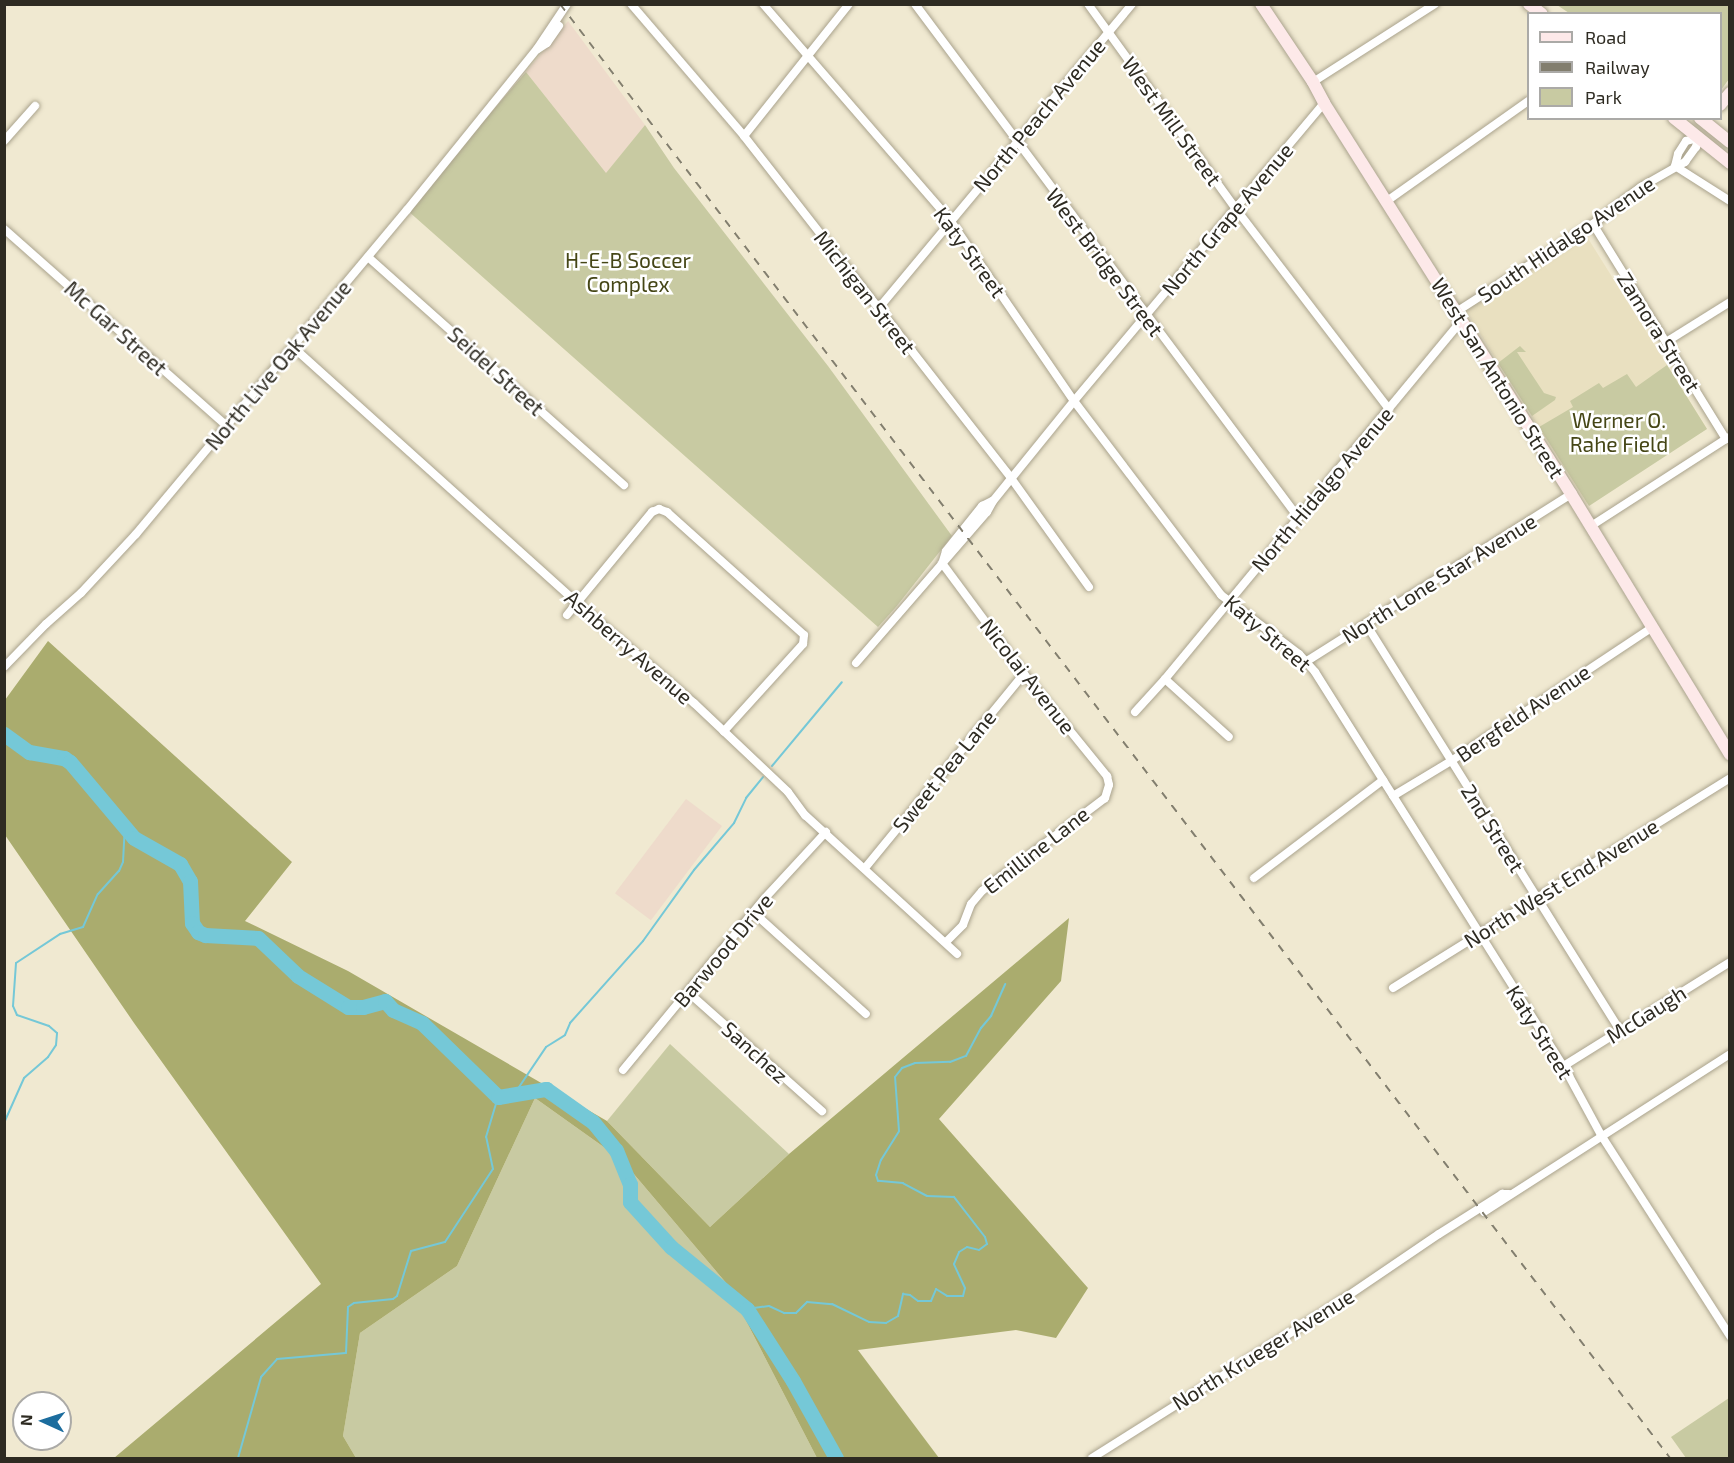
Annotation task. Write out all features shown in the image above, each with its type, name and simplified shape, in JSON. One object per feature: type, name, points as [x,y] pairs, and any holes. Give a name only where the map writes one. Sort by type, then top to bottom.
[{"type":"street","name":"North Live Oak Avenue","points":[[4,667],[46,624],[81,593],[136,534],[368,257],[537,50],[543,37],[567,4]]},
{"type":"street","name":"North Live Oak Avenue","points":[[537,50],[547,43],[573,4]]},
{"type":"street","name":"Michigan Street","points":[[631,4],[744,136],[1011,478],[1089,587]]},
{"type":"street","name":"Katy Street","points":[[763,4],[950,220],[1074,401],[1221,595],[1307,661],[1562,1066],[1601,1135],[1727,1326],[1730,1336]]},
{"type":"street","points":[[744,136],[849,4]]},
{"type":"street","name":"West Bridge Street","points":[[915,4],[1298,517]]},
{"type":"street","name":"West Mill Street","points":[[1088,4],[1236,209],[1389,409]]},
{"type":"street","name":"North Peach Avenue","points":[[878,309],[1132,4]]},
{"type":"street","name":"West San Antonio Street","points":[[1261,4],[1388,201],[1728,749]]},
{"type":"street","points":[[1313,82],[1435,4]]},
{"type":"street","points":[[1388,201],[1527,102]]},
{"type":"street","name":"North Grape Avenue","points":[[856,663],[987,512],[1011,478],[1074,401],[1324,103]]},
{"type":"street","points":[[4,141],[35,106]]},
{"type":"street","points":[[1676,120],[1730,163]]},
{"type":"street","points":[[1706,120],[1730,142]]},
{"type":"street","name":"South Hidalgo Avenue","points":[[1459,316],[1593,224],[1641,187],[1685,162],[1696,147],[1706,120]]},
{"type":"street","points":[[1675,166],[1730,201]]},
{"type":"street","name":"Zamora Street","points":[[1593,224],[1728,438]]},
{"type":"street","name":"Mc Gar Street","points":[[4,229],[227,426]]},
{"type":"street","name":"Seidel Street","points":[[368,257],[624,485]]},
{"type":"street","points":[[1666,342],[1730,302]]},
{"type":"street","name":"North Hidalgo Avenue","points":[[1135,712],[1166,679],[1389,409],[1459,316]]},
{"type":"street","name":"Ashberry Avenue","points":[[292,347],[578,604],[724,731],[788,792],[805,815],[957,954]]},
{"type":"street","points":[[1591,526],[1728,438]]},
{"type":"street","name":"North Lone Star Avenue","points":[[1307,661],[1571,494]]},
{"type":"street","points":[[567,615],[652,512],[659,509],[667,512],[804,636],[803,644],[724,731]]},
{"type":"street","name":"Nicolai Avenue","points":[[942,563],[1024,674],[1107,776],[1108,790]]},
{"type":"street","name":"2nd Street","points":[[1366,624],[1620,1030]]},
{"type":"street","name":"Bergfeld Avenue","points":[[1393,796],[1451,761],[1651,628]]},
{"type":"street","name":"Sweet Pea Lane","points":[[865,868],[1024,674]]},
{"type":"street","points":[[1166,679],[1229,737]]},
{"type":"street","name":"North West End Avenue","points":[[1394,988],[1730,778]]},
{"type":"street","points":[[1254,878],[1383,780]]},
{"type":"street","name":"Emilline Lane","points":[[946,942],[963,925],[971,904],[982,891],[1105,798],[1108,790]]},
{"type":"street","name":"Barwood Drive","points":[[623,1070],[753,912],[826,832]]},
{"type":"street","points":[[753,912],[866,1014]]},
{"type":"street","name":"McGaugh","points":[[1562,1066],[1730,962]]},
{"type":"street","name":"Sanchez","points":[[688,993],[822,1111]]},
{"type":"street","name":"North Krueger Avenue","points":[[1092,1458],[1434,1240],[1442,1238],[1505,1200],[1509,1194],[1730,1054]]},
{"type":"shaded area","points":[[568,21],[645,125],[606,174],[526,72]]},
{"type":"shaded area","points":[[1584,232],[1707,429],[1587,504],[1464,307]]},
{"type":"shaded area","points":[[686,799],[722,826],[651,920],[615,893]]},
{"type":"green space","points":[[1557,5],[1729,5],[1729,79],[1722,89],[1722,12],[1568,12]]},
{"type":"green space","name":"H-E-B Soccer Complex","points":[[526,72],[606,173],[645,125],[674,168],[828,366],[952,536],[878,627],[407,210]]},
{"type":"green space","points":[[1520,346],[1526,352],[1517,352],[1544,393],[1556,397],[1532,416],[1498,363]]},
{"type":"green space","name":"Werner O. Rahe Field","points":[[1667,365],[1707,429],[1589,506],[1539,427],[1573,407],[1570,401],[1599,383],[1603,388],[1627,374],[1636,387]]},
{"type":"green space","points":[[48,641],[292,862],[245,921],[348,971],[607,1121],[710,1227],[789,1154],[1069,918],[1061,981],[939,1119],[1088,1288],[1056,1338],[1016,1330],[858,1350],[939,1458],[817,1458],[727,1284],[622,1160],[535,1098],[457,1266],[360,1333],[343,1436],[356,1458],[114,1458],[321,1284],[134,1023],[5,835],[5,700]]},
{"type":"green space","points":[[670,1044],[789,1154],[710,1227],[607,1121]]},
{"type":"green space","points":[[535,1098],[622,1160],[727,1284],[817,1458],[356,1458],[343,1436],[360,1333],[457,1266]]},
{"type":"green space","points":[[1729,1398],[1729,1458],[1686,1458],[1671,1437]]},
{"type":"waterway","points":[[772,766],[842,682]]},
{"type":"waterway","points":[[4,734],[29,752],[64,758],[70,762],[134,838],[180,864],[190,881],[192,923],[198,932],[205,935],[258,938],[298,976],[348,1007],[363,1007],[385,1001],[393,1010],[422,1023],[498,1097],[546,1089],[593,1122],[616,1150],[630,1184],[630,1202],[671,1247],[747,1309],[793,1381],[836,1458]]},
{"type":"waterway","points":[[513,1096],[546,1047],[565,1035],[570,1023],[643,941],[694,870],[734,823],[746,798],[763,777]]},
{"type":"waterway","points":[[4,1123],[24,1078],[48,1057],[56,1045],[57,1033],[49,1026],[17,1015],[13,1006],[16,963],[60,934],[83,927],[98,894],[119,871],[123,862],[125,828]]},
{"type":"waterway","points":[[747,1309],[769,1306],[784,1313],[796,1313],[807,1302],[832,1304],[869,1322],[886,1323],[898,1316],[903,1294],[910,1295],[918,1301],[931,1301],[936,1289],[947,1296],[963,1296],[965,1288],[954,1264],[959,1252],[967,1247],[979,1250],[987,1244],[985,1237],[954,1197],[927,1196],[903,1183],[878,1181],[876,1175],[881,1160],[899,1131],[895,1077],[902,1068],[915,1063],[950,1062],[966,1056],[981,1028],[991,1016],[1005,984]]},
{"type":"waterway","points":[[238,1458],[261,1377],[277,1359],[346,1353],[348,1307],[354,1303],[393,1299],[397,1296],[411,1251],[445,1242],[493,1169],[486,1137],[498,1097]]},
{"type":"railway","points":[[560,4],[1670,1458]]}]
